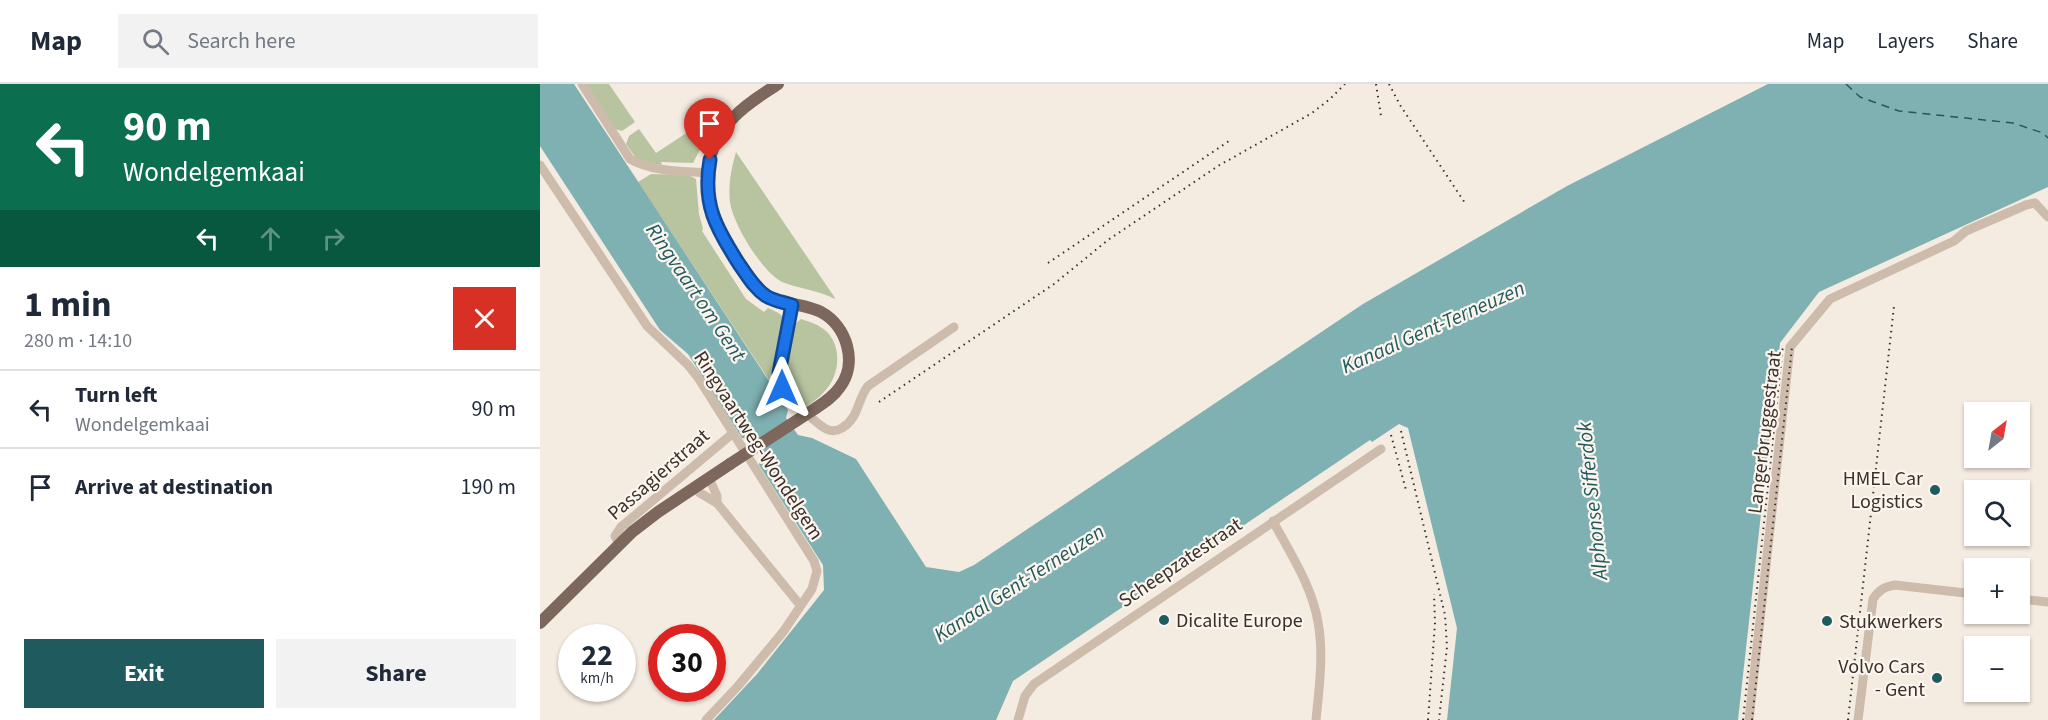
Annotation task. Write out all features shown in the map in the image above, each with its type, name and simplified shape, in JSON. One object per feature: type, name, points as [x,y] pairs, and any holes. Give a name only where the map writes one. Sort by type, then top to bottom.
[{"type":"main road","points":[[540,623],[619,544],[651,516],[832,397],[843,382],[849,365],[847,345],[840,329],[828,317],[815,310],[775,300],[759,290],[722,237],[709,207],[707,173],[714,147],[726,126],[743,108],[778,84]]},
{"type":"street","points":[[582,84],[630,159],[642,166],[707,173]]},
{"type":"street","name":"Ringvaartweg-Wondelgem","points":[[540,165],[647,326],[688,365],[699,379],[814,561],[817,572],[812,589],[775,643],[706,720]]},
{"type":"street","name":"Langerbruggestraat","points":[[1749,720],[1790,347],[1830,299],[1954,241],[1966,231],[2026,205],[2035,203],[2048,217]]},
{"type":"street","points":[[792,305],[779,380],[787,395],[828,430],[838,430],[852,420],[864,390],[873,381],[954,327]]},
{"type":"street","name":"Passagierstraat","points":[[619,544],[615,536],[621,527],[732,434]]},
{"type":"street","name":"Scheepzatestraat","points":[[1018,720],[1024,696],[1034,684],[1381,449]]},
{"type":"street","points":[[710,478],[717,496],[717,503]]},
{"type":"street","points":[[694,488],[717,503],[800,605]]},
{"type":"street","points":[[1273,521],[1309,590],[1318,623],[1320,659],[1316,720]]},
{"type":"street","points":[[1858,720],[1873,600],[1877,592],[1894,585],[1964,593]]},
{"type":"street","points":[[2030,600],[2048,602]]},
{"type":"green space","points":[[586,84],[609,84],[635,122],[622,131],[615,129]]},
{"type":"green space","points":[[720,111],[693,163],[661,162],[662,165],[638,161],[626,144],[629,136],[639,129],[656,153]]},
{"type":"green space","points":[[736,152],[835,299],[782,282],[774,277],[758,258],[742,234],[730,202],[730,177]]},
{"type":"green space","points":[[651,174],[688,175],[696,179],[702,231],[746,299],[764,312],[768,308],[781,315],[782,337],[769,380],[638,182]]},
{"type":"green space","points":[[801,319],[827,332],[837,354],[836,371],[829,386],[806,407],[789,389],[783,371],[795,324]]},
{"type":"water","points":[[540,84],[574,84],[788,410],[786,418],[798,435],[812,438],[856,459],[926,567],[959,572],[974,565],[1363,304],[1567,186],[1768,84],[2048,84],[2048,187],[1819,292],[1780,343],[1738,720],[1447,720],[1457,628],[1408,428],[1399,424],[1372,442],[1370,440],[1013,681],[996,720],[714,720],[757,674],[824,590],[823,565],[759,465],[761,455],[751,440],[742,438],[688,354],[660,330],[540,146]]},
{"type":"ferry route","points":[[1846,84],[1860,97],[1899,111],[2013,123],[2043,133],[2048,138]]},
{"type":"railway","points":[[879,402],[1054,284],[1108,240],[1218,166],[1312,113],[1345,84]]},
{"type":"railway","points":[[1376,84],[1381,116]]},
{"type":"railway","points":[[1389,84],[1400,105],[1465,203]]},
{"type":"railway","points":[[1048,263],[1232,139]]},
{"type":"railway","points":[[1848,720],[1894,306]]},
{"type":"railway","points":[[1743,720],[1783,345]]},
{"type":"railway","points":[[1752,720],[1792,347]]},
{"type":"railway","points":[[1401,431],[1445,615],[1447,647],[1439,720]]},
{"type":"railway","points":[[1391,435],[1406,490]]},
{"type":"railway","points":[[1428,720],[1435,623],[1434,594]]},
{"type":"place","name":"HMEL Car Logistics","points":[[1935,490]]},
{"type":"place","name":"Dicalite Europe","points":[[1164,620]]},
{"type":"place","name":"Stukwerkers","points":[[1827,621]]},
{"type":"place","name":"Volvo Cars - Gent","points":[[1937,678]]},
{"type":"route","points":[[710,160],[707,173],[707,196],[712,217],[722,237],[759,290],[766,296],[792,305],[779,373],[782,388]]},
{"type":"water label","name":"Ringvaart om Gent","points":[[696,292]]},
{"type":"water label","name":"Kanaal Gent-Terneuzen","points":[[1433,327]]},
{"type":"water label","name":"Alphonse Sifferdok","points":[[1592,501]]},
{"type":"water label","name":"Kanaal Gent-Terneuzen","points":[[1019,583]]}]
